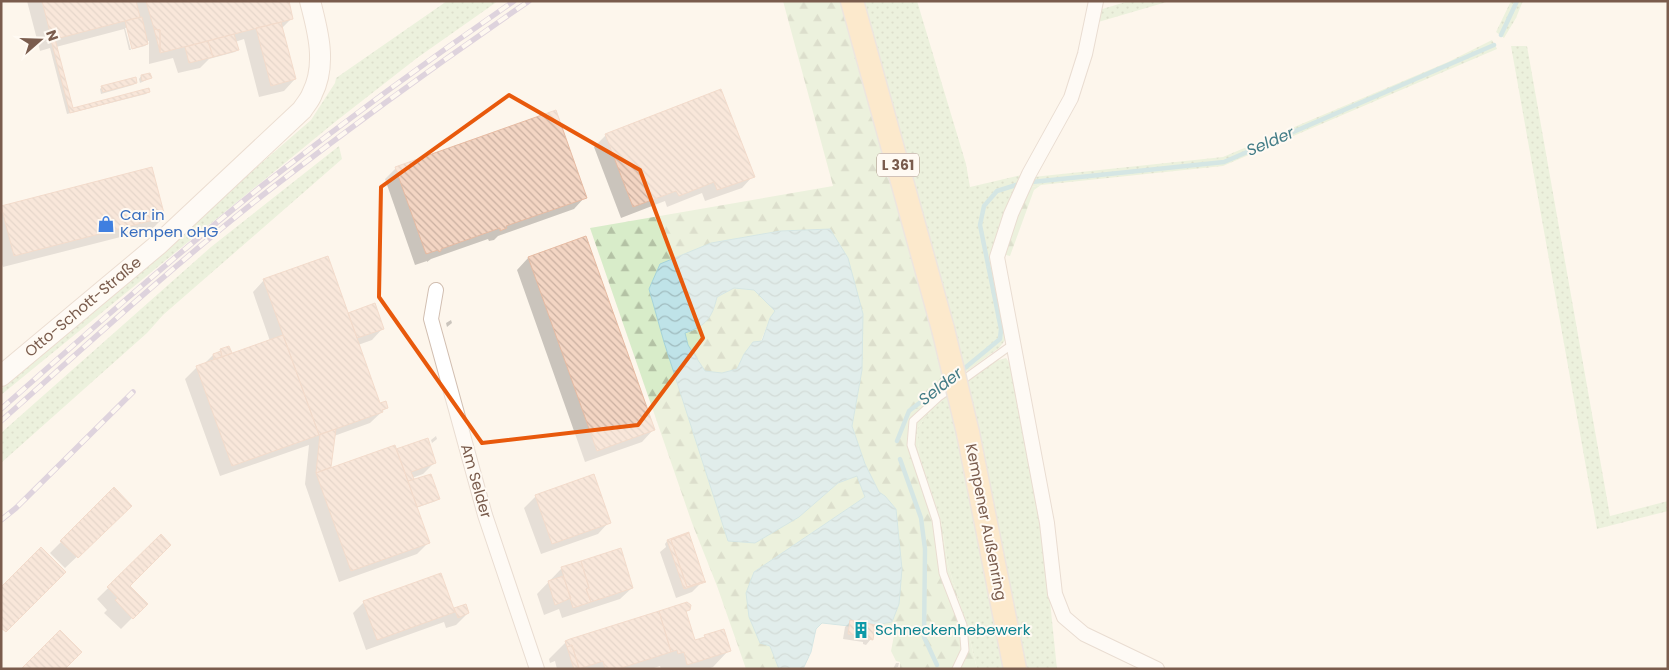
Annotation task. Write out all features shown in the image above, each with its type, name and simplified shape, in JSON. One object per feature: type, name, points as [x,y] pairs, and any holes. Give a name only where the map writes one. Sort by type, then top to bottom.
[{"type":"main road","name":"Kempener Außenring","points":[[852,1],[943,329],[968,434],[1015,669]]},
{"type":"street","name":"Otto-Schott-Straße","points":[[1,376],[159,244],[302,110],[318,80],[320,62],[319,44],[310,1]]},
{"type":"street","points":[[1096,1],[1085,54],[1071,98],[1024,184],[1011,214],[997,257],[1047,523],[1056,594],[1064,617],[1084,634],[1157,669]]},
{"type":"street","name":"Am Selder","points":[[436,290],[431,319],[485,515],[537,669]]},
{"type":"lane","points":[[956,669],[965,650],[963,625],[943,573],[936,520],[911,445],[913,421],[939,397],[1013,344]]},
{"type":"highlighted area","points":[[509,95],[640,170],[703,338],[638,425],[482,443],[379,297],[381,187]]},
{"type":"green space","points":[[447,1],[498,1],[417,58],[335,122],[1,395],[1,389],[311,120],[335,83],[336,78]]},
{"type":"green space","points":[[783,1],[842,1],[882,137],[949,395],[932,409],[917,429],[919,455],[941,521],[948,565],[967,627],[977,669],[900,669],[900,662],[896,661],[891,651],[895,630],[875,627],[876,625],[892,622],[902,569],[896,509],[879,492],[865,464],[852,426],[862,370],[830,229],[780,231],[711,243],[649,289],[799,517],[838,483],[857,476],[865,497],[754,572],[770,646],[779,669],[746,669],[717,586],[692,523],[590,228],[833,186]]},
{"type":"green space","points":[[861,1],[917,1],[966,164],[970,187],[1026,174],[998,242],[1006,339],[999,348],[963,374]]},
{"type":"green space","points":[[1129,1],[1170,1],[1095,23],[1099,10]]},
{"type":"green space","points":[[1511,1],[1523,1],[1516,18],[1504,38],[1496,32]]},
{"type":"green space","points":[[1492,40],[1497,49],[1223,166],[1027,188],[1033,177],[1223,157],[1448,62]]},
{"type":"green space","points":[[1511,46],[1527,46],[1610,516],[1668,501],[1668,511],[1597,529]]},
{"type":"green space","points":[[339,146],[342,159],[163,315],[147,333],[1,463],[1,433],[211,247]]},
{"type":"green space","points":[[1041,185],[1034,190],[1010,256],[1002,254],[1027,188]]},
{"type":"green space","points":[[734,288],[754,290],[776,311],[770,318],[761,341],[744,354],[737,369],[722,373],[705,372],[688,345],[685,333],[697,329],[714,308],[717,297]]},
{"type":"green space","points":[[1006,358],[1015,371],[1042,524],[1057,669],[1023,669],[965,383],[992,362]]},
{"type":"green space","points":[[949,395],[1006,669],[977,669],[967,627],[948,565],[941,521],[919,455],[917,429],[932,409]]},
{"type":"water","points":[[830,229],[848,258],[863,314],[862,370],[852,426],[865,464],[879,492],[896,509],[902,569],[899,604],[892,622],[876,625],[850,620],[849,626],[822,623],[816,629],[811,652],[803,669],[779,669],[770,646],[760,643],[749,617],[746,593],[754,572],[865,497],[857,476],[838,483],[799,517],[755,543],[728,541],[664,342],[649,289],[660,264],[711,243],[780,231]],"holes":[[[734,288],[754,290],[775,311],[770,318],[762,341],[753,342],[744,354],[737,369],[722,373],[705,371],[688,345],[685,333],[707,320],[713,311],[717,297]]]},
{"type":"building","points":[[42,1],[136,1],[140,17],[52,40]]},
{"type":"building","points":[[146,1],[289,1],[293,19],[160,53],[160,30],[154,29]]},
{"type":"building","points":[[142,17],[148,44],[132,49],[125,21]]},
{"type":"building","points":[[281,22],[296,79],[271,86],[256,28]]},
{"type":"building","points":[[154,29],[160,30],[160,52]]},
{"type":"building","points":[[234,34],[239,50],[213,57],[208,41]]},
{"type":"building","points":[[55,39],[73,108],[149,88],[150,92],[70,113],[51,40]]},
{"type":"building","points":[[208,41],[213,57],[189,63],[185,47]]},
{"type":"building","points":[[150,73],[152,78],[142,81],[141,75]]},
{"type":"building","points":[[136,77],[137,83],[103,92],[101,86]]},
{"type":"building","points":[[721,89],[755,177],[717,190],[714,182],[679,196],[676,191],[633,207],[605,134]]},
{"type":"building","points":[[556,110],[587,198],[506,226],[507,228],[500,231],[500,228],[441,249],[439,252],[438,250],[426,254],[395,167]]},
{"type":"building","points":[[152,167],[165,217],[14,256],[1,206]]},
{"type":"building","points":[[586,236],[655,430],[597,451],[528,257]]},
{"type":"building","points":[[328,256],[380,403],[386,401],[388,408],[382,410],[383,412],[319,435],[263,279]]},
{"type":"building","points":[[375,303],[384,329],[357,338],[348,313]]},
{"type":"building","points":[[283,335],[319,435],[232,466],[196,366]]},
{"type":"building","points":[[229,346],[232,353],[222,357],[220,349]]},
{"type":"building","points":[[221,351],[222,357],[214,359],[213,354]]},
{"type":"building","points":[[336,429],[331,467],[316,473],[320,434]]},
{"type":"building","points":[[428,438],[436,463],[411,472],[414,479],[408,481],[396,449]]},
{"type":"building","points":[[395,445],[430,543],[351,571],[316,473]]},
{"type":"building","points":[[431,474],[440,499],[417,507],[408,481]]},
{"type":"building","points":[[594,474],[611,523],[552,544],[535,495]]},
{"type":"building","points":[[114,487],[132,506],[78,558],[60,541]]},
{"type":"building","points":[[689,532],[671,540],[687,587],[706,582],[684,589],[667,540]]},
{"type":"building","points":[[689,533],[705,581],[687,587],[671,540]]},
{"type":"building","points":[[161,534],[171,545],[130,586],[148,604],[133,619],[115,600],[118,598],[107,587]]},
{"type":"building","points":[[41,547],[66,572],[6,632],[1,628],[1,587]]},
{"type":"building","points":[[621,548],[633,588],[591,602],[586,589],[589,588],[581,561]]},
{"type":"building","points":[[581,561],[589,588],[586,589],[591,602],[573,608],[561,567]]},
{"type":"building","points":[[441,573],[455,612],[377,640],[363,601]]},
{"type":"building","points":[[563,576],[571,598],[555,605],[548,581]]},
{"type":"building","points":[[687,602],[691,605],[690,610],[686,611],[695,640],[724,629],[731,651],[687,665],[684,652],[678,654],[677,650],[671,652],[659,611]]},
{"type":"building","points":[[466,604],[469,613],[458,618],[454,608]]},
{"type":"building","points":[[659,611],[671,652],[618,669],[605,669],[603,661],[579,669],[572,645],[567,647],[565,641]]},
{"type":"building","name":"Schneckenhebewerk","points":[[850,620],[875,625],[873,640],[868,639],[868,637],[848,634]]},
{"type":"building","points":[[60,630],[82,652],[65,669],[21,669]]},
{"type":"building","points":[[572,645],[578,669],[574,669],[567,647]]},
{"type":"waterway","name":"Selder","points":[[1501,35],[1517,1]]},
{"type":"waterway","name":"Selder","points":[[1032,182],[1224,162],[1494,45]]},
{"type":"waterway","name":"Selder","points":[[960,372],[1000,339],[1001,329],[980,225],[984,206],[997,191],[1016,185]]},
{"type":"waterway","name":"Selder","points":[[897,441],[909,411],[948,381]]},
{"type":"waterway","name":"Selder","points":[[900,459],[921,518],[925,549],[924,637],[937,665]]},
{"type":"railway","points":[[1,409],[163,267],[229,212],[387,91],[514,1]]},
{"type":"railway","points":[[1,421],[166,275],[234,218],[397,94],[529,1]]},
{"type":"railway","points":[[1,520],[16,508],[133,392]]},
{"type":"place","name":"Car in Kempen oHG","points":[[106,224]]},
{"type":"place","name":"Schneckenhebewerk","points":[[861,630]]}]
